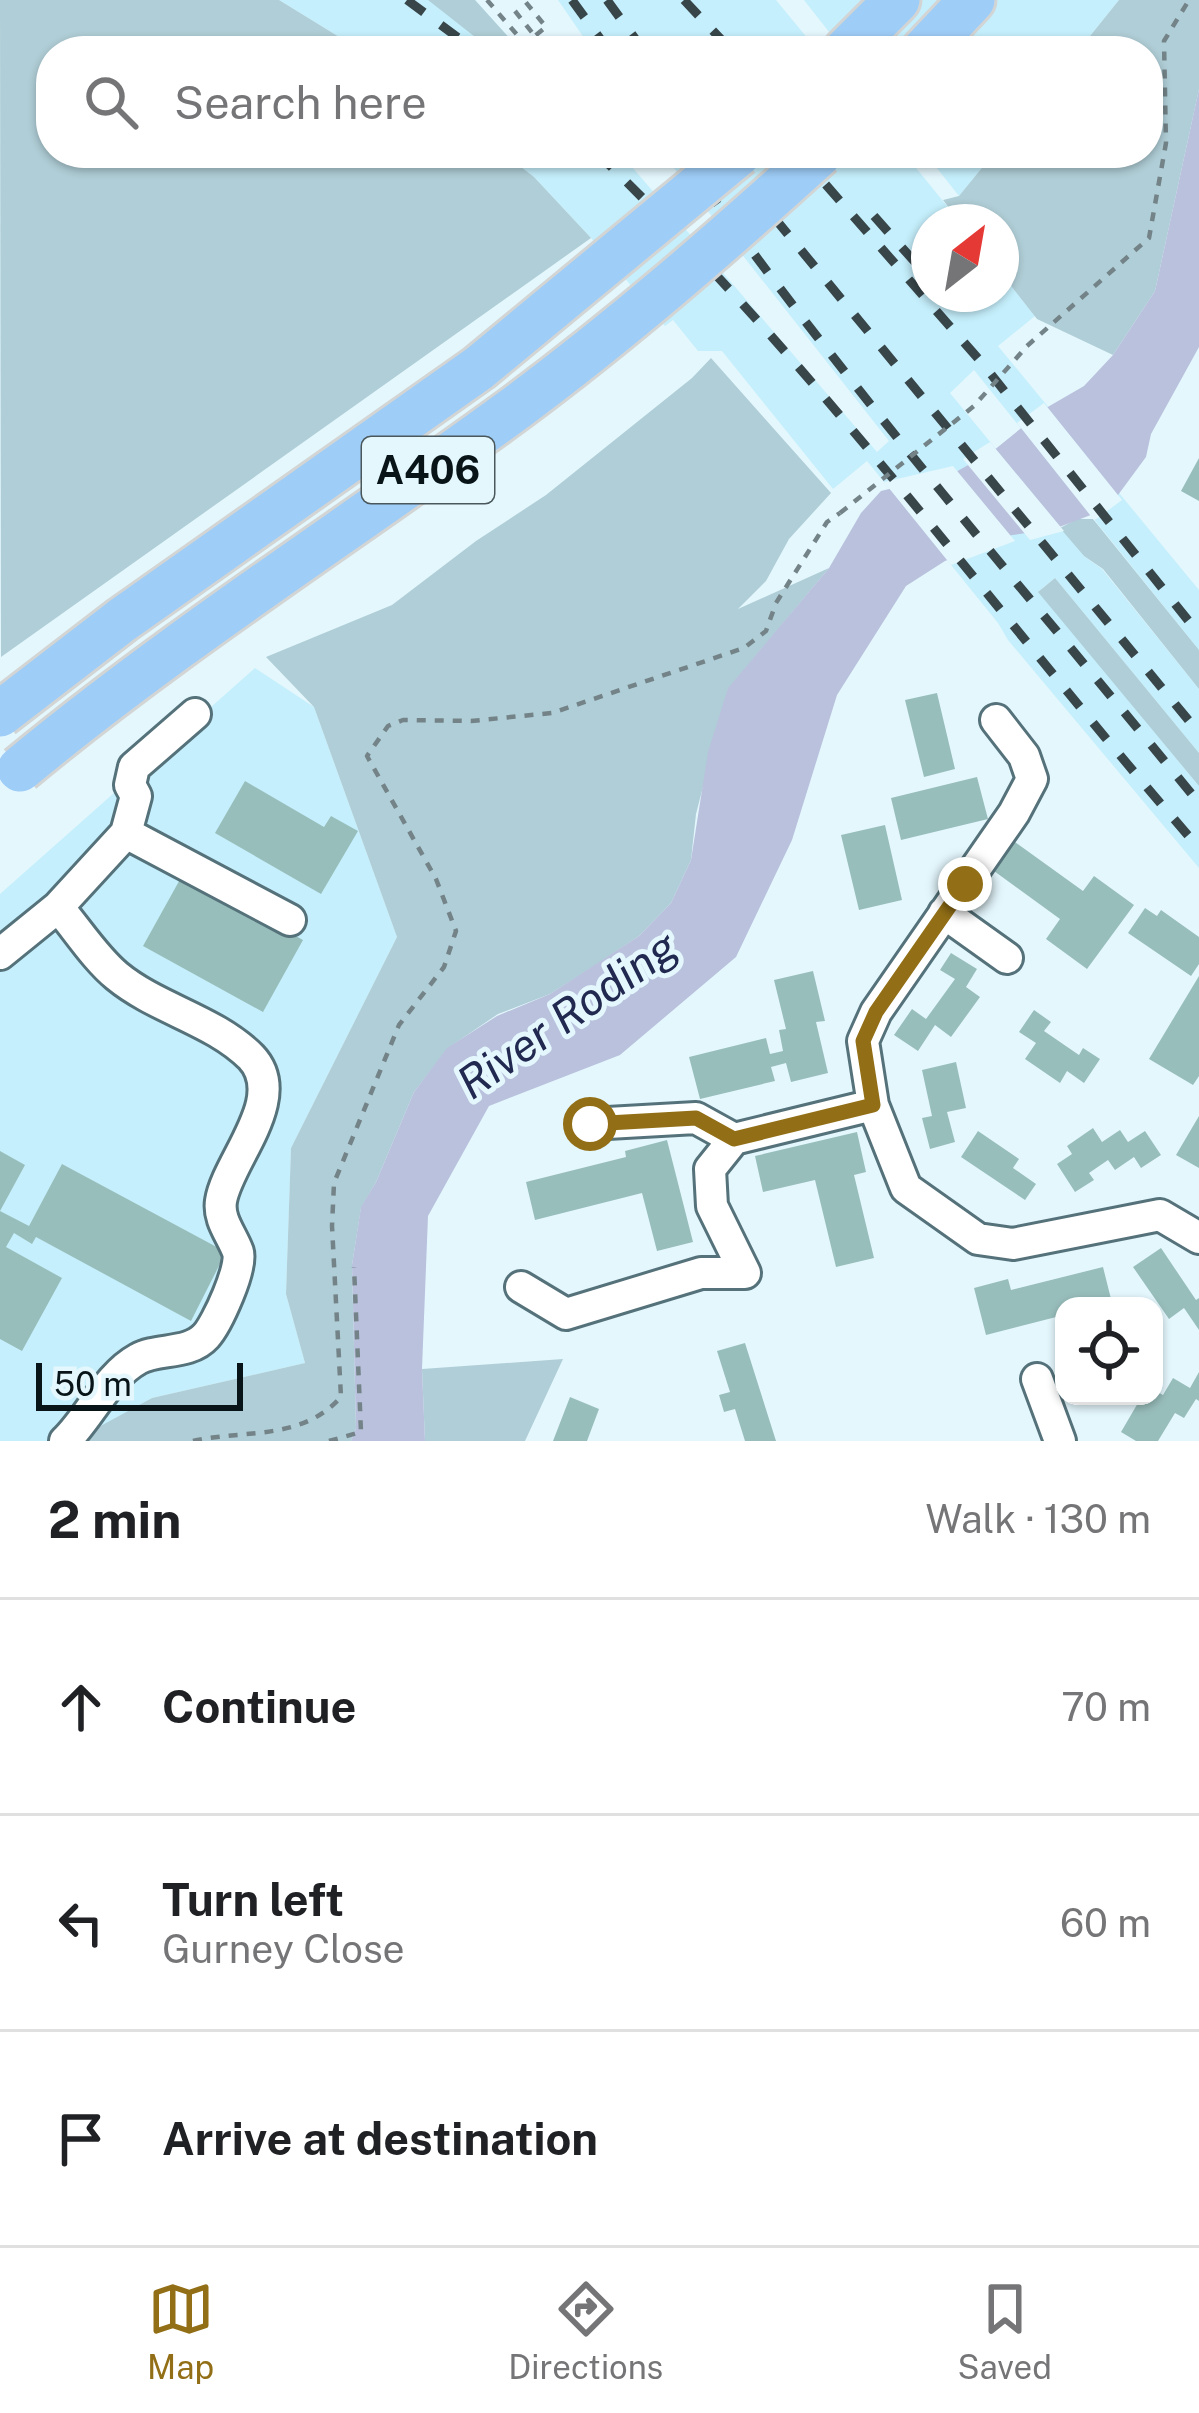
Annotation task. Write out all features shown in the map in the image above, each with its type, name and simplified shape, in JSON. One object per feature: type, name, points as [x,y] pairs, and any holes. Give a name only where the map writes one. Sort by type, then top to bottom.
[{"type":"highway","points":[[861,36],[897,0]]},
{"type":"highway","points":[[938,36],[972,0]]},
{"type":"highway","name":"A406","points":[[0,714],[122,620],[479,368],[721,168]]},
{"type":"highway","name":"A406","points":[[10,778],[172,652],[512,411],[630,321],[803,168]]},
{"type":"street","points":[[0,954],[58,907],[126,833],[136,796],[130,785],[134,767],[195,714]]},
{"type":"street","points":[[996,720],[1024,755],[1032,779],[1015,813],[876,1012],[863,1041],[873,1105],[906,1189],[978,1239],[1013,1244],[1160,1215],[1199,1238]]},
{"type":"street","points":[[126,833],[290,920]]},
{"type":"street","points":[[58,907],[117,976],[231,1041],[255,1061],[262,1090],[261,1115],[222,1192],[219,1210],[240,1257],[238,1271],[205,1337],[176,1351],[141,1356],[119,1373],[87,1420],[65,1441]]},
{"type":"street","points":[[944,913],[1007,958]]},
{"type":"street","points":[[520,1287],[566,1314],[701,1273],[745,1273],[712,1206],[710,1169],[734,1139],[873,1105]]},
{"type":"street","points":[[590,1124],[696,1118],[734,1139]]},
{"type":"street","points":[[1037,1379],[1060,1441]]},
{"type":"path","points":[[487,0],[518,36]]},
{"type":"path","points":[[514,11],[535,36],[546,27],[524,0]]},
{"type":"path","points":[[1163,160],[1164,40],[1189,0]]},
{"type":"path","points":[[193,1441],[261,1438],[310,1424],[328,1414],[341,1396],[334,1184],[399,1024],[444,967],[456,931],[436,879],[367,756],[388,726],[403,720],[472,722],[552,713],[744,647],[766,632],[789,583],[827,523],[974,406],[1028,346],[1149,238],[1162,168]]},
{"type":"path","points":[[329,1441],[361,1432],[354,1267]]},
{"type":"shaded area","points":[[0,0],[279,0],[338,36],[36,36],[36,168],[522,168],[591,238],[1,657]]},
{"type":"shaded area","points":[[279,0],[475,0],[507,36],[338,36]]},
{"type":"shaded area","points":[[428,0],[475,0],[507,36],[474,36]]},
{"type":"shaded area","points":[[558,0],[776,0],[806,36],[583,36]]},
{"type":"shaded area","points":[[804,0],[1119,0],[1090,36],[832,36]]},
{"type":"shaded area","points":[[1119,0],[1199,0],[1199,89],[1155,291],[1113,355],[1037,319],[1019,296],[1019,204],[946,204],[943,200],[959,196],[982,168],[1163,168],[1163,36],[1090,36]]},
{"type":"shaded area","points":[[522,168],[633,168],[877,452],[889,441],[674,168],[916,168],[945,204],[911,204],[911,312],[1019,312],[1019,296],[1035,316],[998,346],[1199,590],[1199,650],[974,370],[950,393],[1199,689],[1199,753],[1055,578],[1039,591],[1199,786],[1199,868],[1008,640],[867,461],[833,489],[722,351],[698,351],[673,320],[665,326],[591,238]]},
{"type":"shaded area","points":[[937,168],[982,168],[959,196]]},
{"type":"shaded area","points":[[711,358],[831,493],[789,539],[766,581],[738,609],[829,568],[728,689],[696,814],[691,860],[671,903],[639,936],[597,964],[550,994],[498,1014],[448,1048],[414,1092],[361,1208],[352,1265],[356,1428],[351,1441],[73,1441],[152,1398],[305,1363],[286,1294],[291,1148],[397,937],[314,707],[266,657],[392,605],[546,495]]},
{"type":"shaded area","points":[[1077,519],[1093,519],[1199,650],[1199,689],[1103,569],[1084,556],[1060,528]]},
{"type":"shaded area","points":[[1055,578],[1199,753],[1199,786],[1038,592]]},
{"type":"shaded area","points":[[255,668],[314,707],[397,937],[291,1148],[286,1294],[305,1363],[152,1398],[77,1441],[0,1441],[0,894]]},
{"type":"shaded area","points":[[563,1359],[525,1441],[425,1441],[422,1369]]},
{"type":"water","name":"River Roding","points":[[1199,89],[1199,347],[1151,434],[1146,457],[1118,495],[1096,513],[1054,529],[1006,536],[945,561],[906,586],[837,695],[792,840],[736,957],[620,1055],[489,1106],[428,1216],[422,1369],[425,1441],[351,1441],[356,1428],[352,1265],[361,1207],[414,1092],[447,1048],[497,1016],[550,994],[639,936],[671,903],[691,860],[708,752],[728,688],[829,568],[861,513],[881,491],[954,473],[993,451],[1046,408],[1084,386],[1113,355],[1155,291]]},
{"type":"pier","points":[[1044,403],[1122,500],[1094,520],[1017,423]]},
{"type":"pier","points":[[990,442],[1064,531],[1030,540],[963,459]]},
{"type":"pier","points":[[953,466],[1015,541],[951,565],[884,482]]},
{"type":"building","points":[[1199,458],[1199,501],[1181,491]]},
{"type":"building","points":[[937,693],[955,769],[924,777],[905,700]]},
{"type":"building","points":[[977,777],[988,819],[901,840],[891,798]]},
{"type":"building","points":[[245,781],[324,827],[331,816],[358,831],[321,894],[215,833]]},
{"type":"building","points":[[885,825],[902,900],[859,910],[841,835]]},
{"type":"building","points":[[1015,842],[1083,891],[1094,876],[1134,905],[1087,969],[1046,939],[1060,919],[994,871]]},
{"type":"building","points":[[183,874],[303,940],[263,1012],[143,946]]},
{"type":"building","points":[[1145,908],[1157,916],[1161,910],[1199,937],[1199,964],[1191,976],[1128,933]]},
{"type":"building","points":[[951,953],[977,969],[966,987],[980,997],[951,1037],[935,1025],[918,1051],[894,1035],[912,1009],[926,1019],[955,979],[940,970]]},
{"type":"building","points":[[813,971],[825,1021],[816,1022],[828,1073],[791,1082],[786,1063],[771,1067],[775,1081],[700,1099],[689,1057],[766,1038],[770,1054],[783,1051],[779,1030],[786,1029],[774,980]]},
{"type":"building","points":[[1199,976],[1199,1076],[1193,1085],[1149,1059]]},
{"type":"building","points":[[1034,1010],[1051,1022],[1044,1031],[1079,1055],[1083,1048],[1100,1059],[1084,1083],[1067,1071],[1060,1083],[1025,1059],[1036,1043],[1019,1032]]},
{"type":"building","points":[[956,1062],[966,1108],[947,1112],[955,1142],[930,1149],[922,1118],[932,1116],[922,1070]]},
{"type":"building","points":[[1199,1116],[1199,1168],[1176,1155]]},
{"type":"building","points":[[1093,1128],[1102,1142],[1120,1130],[1128,1142],[1145,1131],[1161,1155],[1141,1168],[1134,1157],[1115,1170],[1108,1160],[1089,1173],[1094,1180],[1075,1192],[1057,1164],[1072,1154],[1067,1146]]},
{"type":"building","points":[[978,1131],[1019,1159],[1013,1168],[1036,1184],[1025,1200],[961,1157]]},
{"type":"building","points":[[857,1132],[866,1172],[854,1175],[874,1258],[836,1267],[815,1180],[763,1192],[755,1156]]},
{"type":"building","points":[[667,1140],[693,1242],[657,1251],[642,1193],[535,1220],[526,1182],[626,1157],[625,1151]]},
{"type":"building","points":[[0,1151],[25,1165],[0,1211]]},
{"type":"building","points":[[62,1164],[226,1252],[191,1321],[36,1237],[32,1244],[14,1233],[6,1247],[62,1278],[22,1351],[0,1339],[0,1211],[29,1226]]},
{"type":"building","points":[[1161,1248],[1199,1298],[1199,1330],[1184,1308],[1169,1319],[1163,1297],[1154,1297],[1133,1267]]},
{"type":"building","points":[[1103,1267],[1110,1297],[1055,1297],[1055,1317],[986,1335],[974,1288],[1008,1279],[1011,1290]]},
{"type":"building","points":[[745,1343],[776,1441],[745,1441],[735,1409],[724,1412],[719,1395],[730,1392],[717,1351]]},
{"type":"building","points":[[1199,1372],[1199,1401],[1184,1418],[1175,1413],[1158,1441],[1136,1441],[1121,1432],[1137,1405],[1163,1405],[1173,1378],[1190,1388]]},
{"type":"building","points":[[570,1397],[599,1409],[587,1441],[553,1441]]},
{"type":"railway","points":[[407,0],[456,36]]},
{"type":"railway","points":[[572,0],[598,36]]},
{"type":"railway","points":[[607,0],[633,36]]},
{"type":"railway","points":[[684,0],[718,36]]},
{"type":"railway","points":[[612,168],[832,406],[1199,848]]},
{"type":"railway","points":[[692,168],[869,402],[1199,803]]},
{"type":"railway","points":[[733,168],[1199,733]]},
{"type":"railway","points":[[811,168],[982,363],[1199,634]]},
{"type":"railway","points":[[874,216],[911,258]]},
{"type":"route","points":[[590,1124],[696,1118],[734,1139],[873,1105],[863,1041],[876,1012],[965,884]]}]
